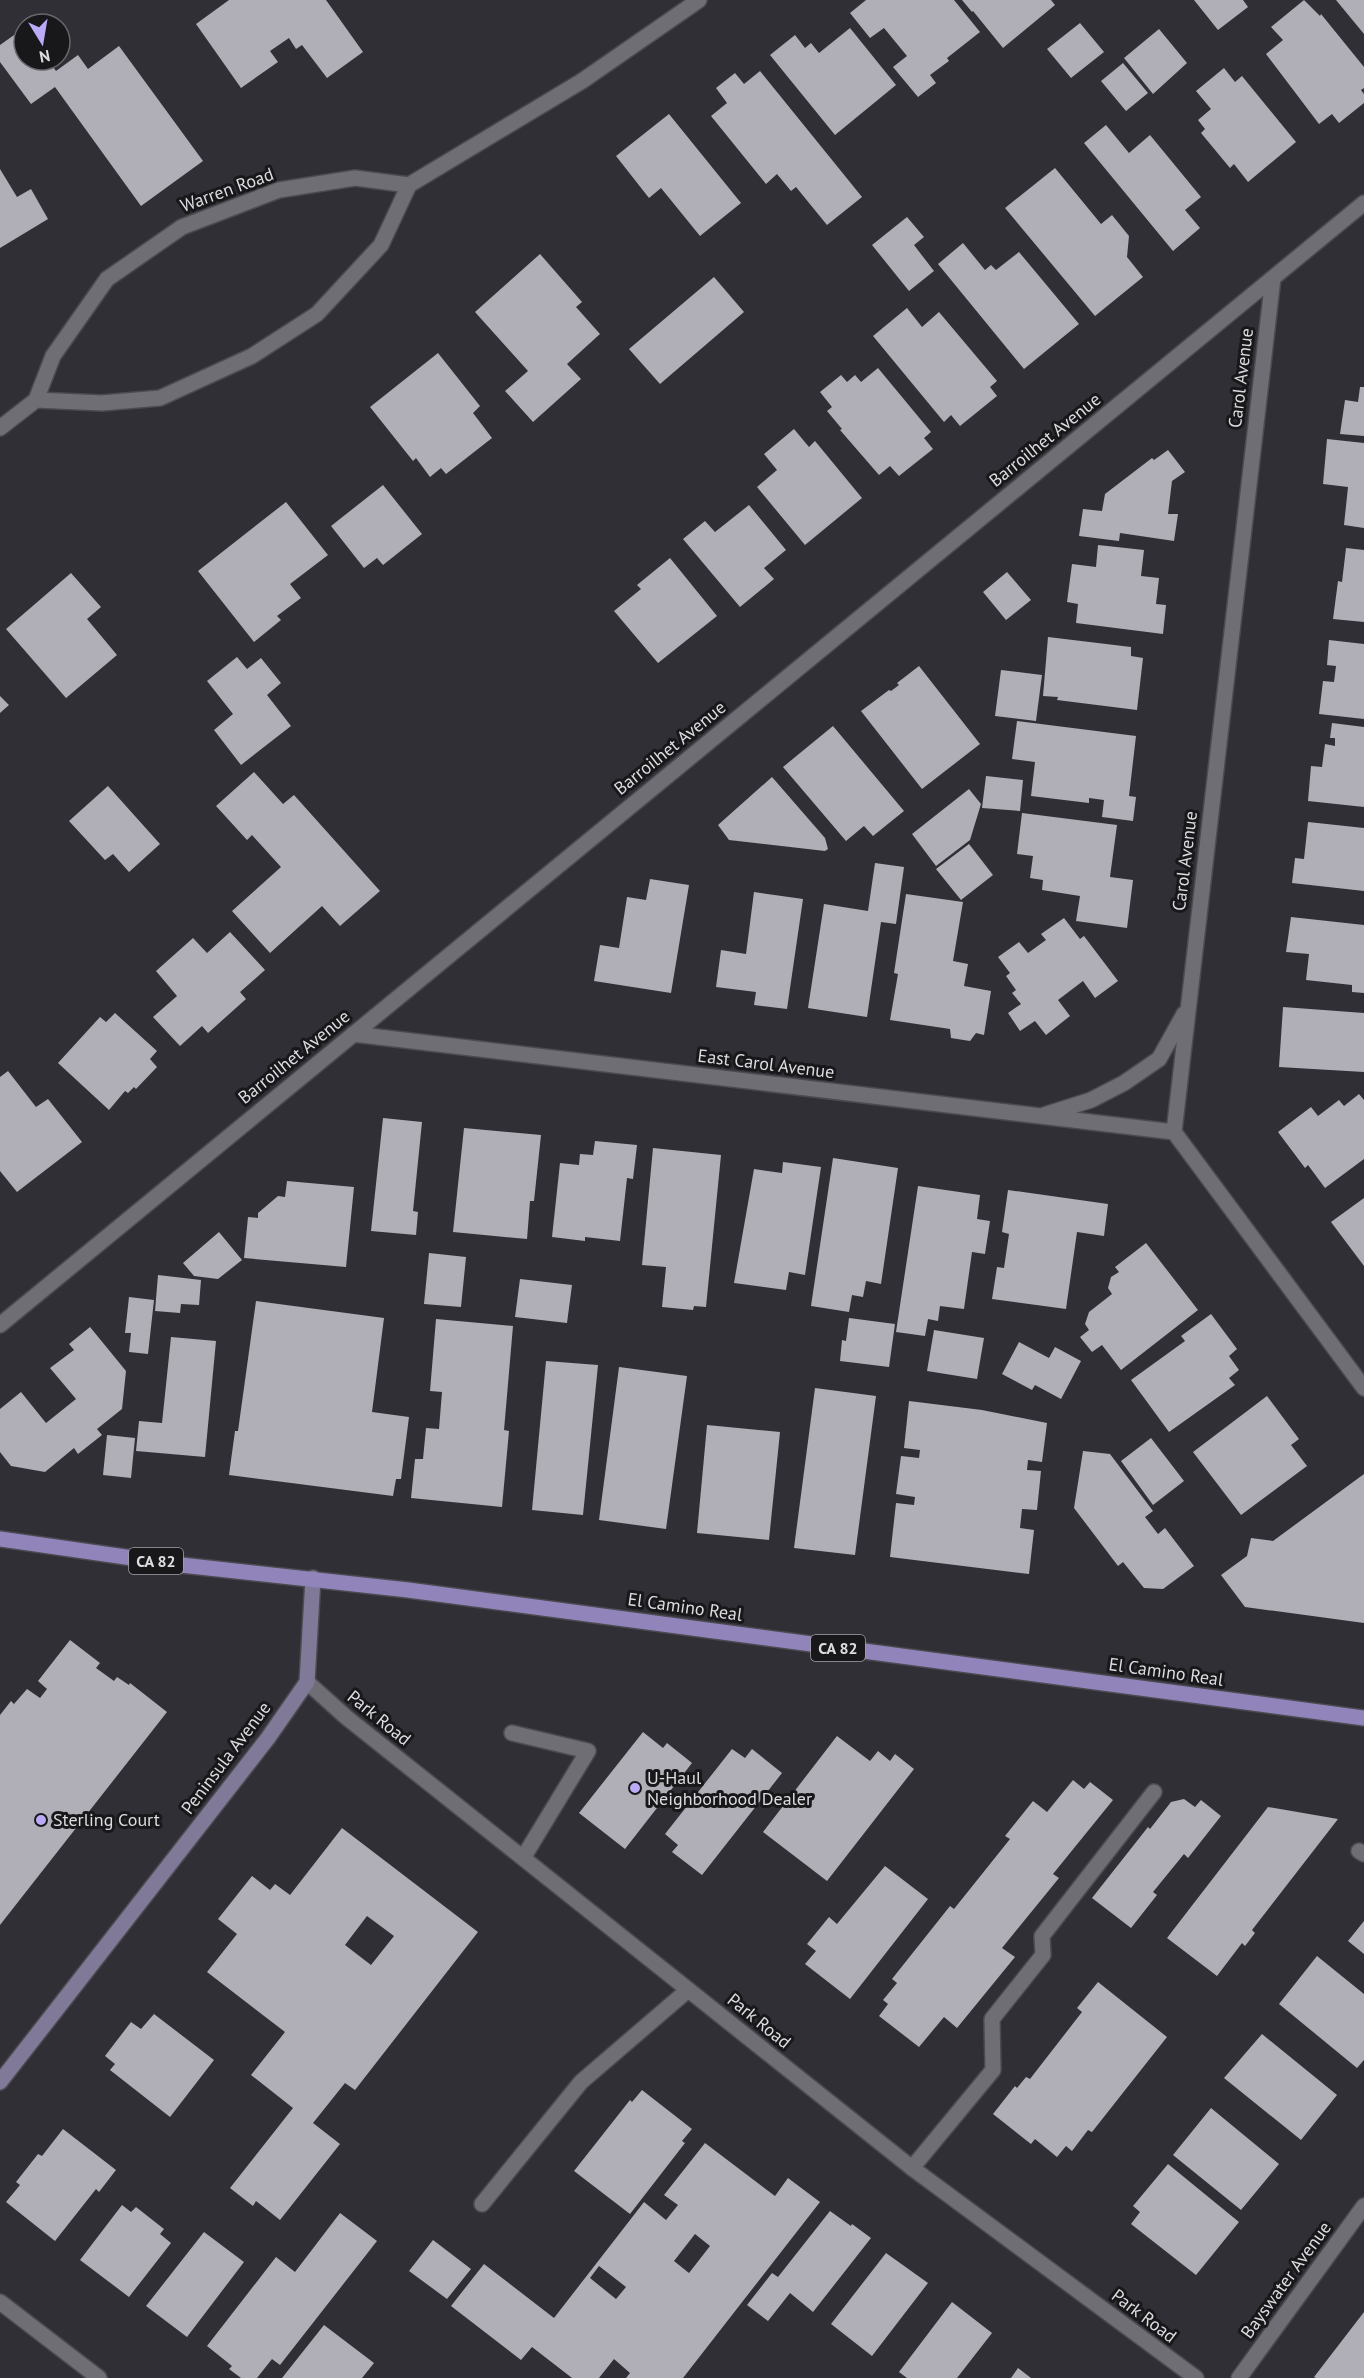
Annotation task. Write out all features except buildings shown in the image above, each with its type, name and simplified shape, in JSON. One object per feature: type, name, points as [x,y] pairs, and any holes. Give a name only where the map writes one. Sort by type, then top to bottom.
[{"type":"main road","name":"El Camino Real","points":[[0,1539],[181,1565],[312,1578],[1364,1718]]},
{"type":"main road","points":[[307,1682],[312,1578]]},
{"type":"main road","name":"Peninsula Avenue","points":[[0,2082],[268,1738],[307,1682]]},
{"type":"street","points":[[0,428],[36,400],[102,403],[160,398],[252,356],[317,314],[381,245],[409,186],[582,81],[699,0]]},
{"type":"street","name":"Warren Road","points":[[36,400],[53,356],[107,279],[182,227],[279,190],[355,178],[409,186]]},
{"type":"street","name":"Barroilhet Avenue","points":[[0,1325],[1364,202]]},
{"type":"street","name":"Carol Avenue","points":[[1174,1132],[1273,278]]},
{"type":"street","points":[[1040,1117],[1091,1100],[1124,1083],[1159,1059],[1188,1006]]},
{"type":"street","name":"East Carol Avenue","points":[[353,1034],[1174,1132]]},
{"type":"street","points":[[1174,1132],[1364,1388]]},
{"type":"street","name":"Park Road","points":[[307,1682],[346,1717],[912,2168],[1196,2378]]},
{"type":"street","points":[[512,1733],[588,1751],[523,1858]]},
{"type":"street","points":[[912,2168],[993,2070],[992,2019],[1042,1955],[1042,1936],[1154,1792]]},
{"type":"street","points":[[482,2204],[581,2082],[688,1990]]},
{"type":"street","name":"Bayswater Avenue","points":[[1239,2378],[1364,2206]]},
{"type":"street","points":[[0,2302],[99,2378]]},
{"type":"place","name":"U-Haul Neighborhood Dealer","points":[[635,1788]]},
{"type":"place","name":"Sterling Court","points":[[41,1820]]}]
